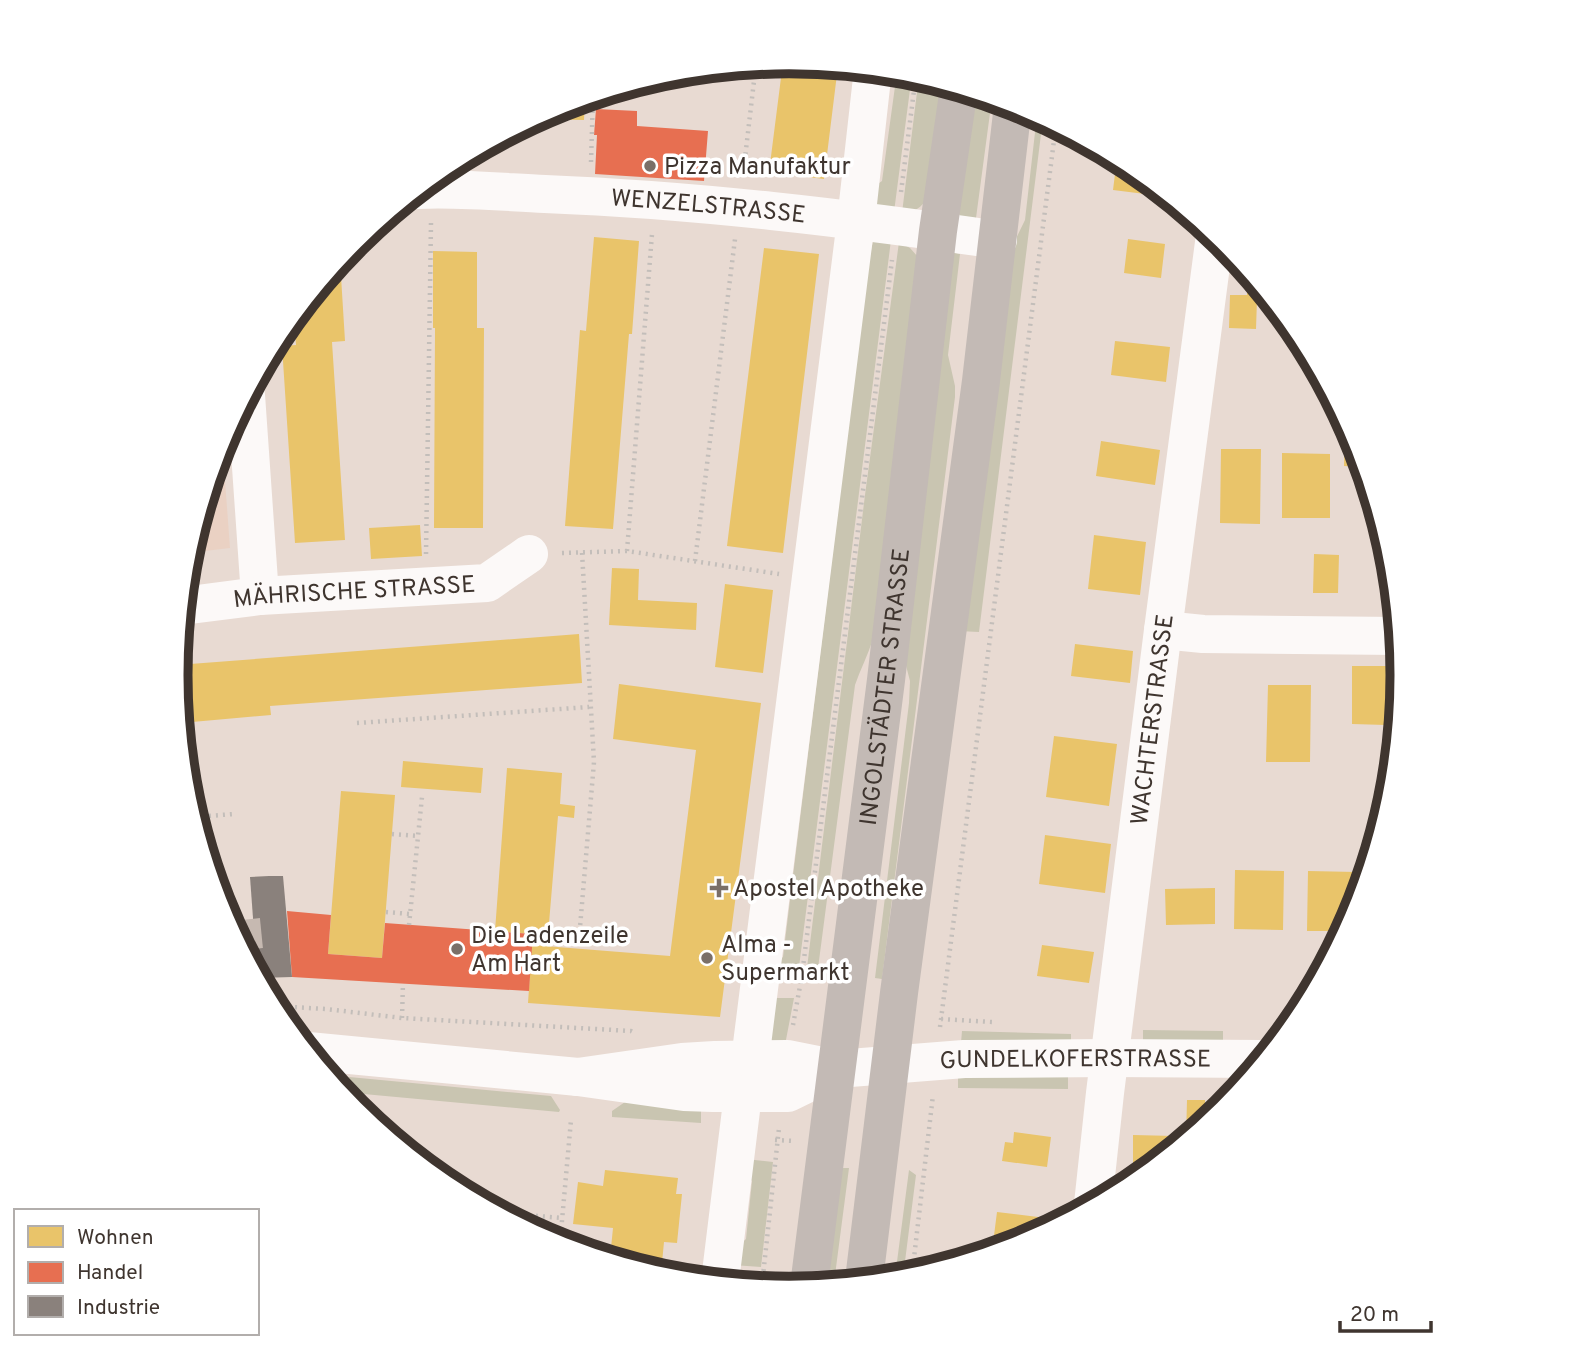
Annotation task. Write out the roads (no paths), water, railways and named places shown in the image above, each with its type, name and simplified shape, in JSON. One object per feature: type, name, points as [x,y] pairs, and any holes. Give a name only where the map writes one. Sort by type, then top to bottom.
[{"type":"main road","name":"INGOLSTÄDTER STRASSE","points":[[810,1275],[886,680],[938,231],[958,98]]},
{"type":"main road","points":[[865,1270],[979,395],[1012,116]]},
{"type":"street","points":[[722,1271],[766,1077],[811,579],[872,80]]},
{"type":"street","name":"WENZELSTRASSE","points":[[434,190],[590,195],[739,207],[998,240]]},
{"type":"street","name":"WACHTERSTRASSE","points":[[1094,1192],[1213,249]]},
{"type":"street","points":[[247,415],[260,596]]},
{"type":"street","name":"MÄHRISCHE STRASSE","points":[[192,605],[260,596],[487,583],[530,554]]},
{"type":"street","points":[[1163,630],[1203,634],[1389,636]]},
{"type":"street","points":[[322,1052],[578,1077],[684,1092],[766,1077],[788,1093],[837,1069]]},
{"type":"street","name":"GUNDELKOFERSTRASSE","points":[[837,1069],[937,1060],[1251,1059]]},
{"type":"place","name":"Pizza Manufaktur","points":[[650,166]]},
{"type":"place","name":"Apostel Apotheke","points":[[719,888]]},
{"type":"place","name":"Die Ladenzeile Am Hart","points":[[457,949]]},
{"type":"place","name":"Alma - Supermarkt","points":[[707,958]]}]
